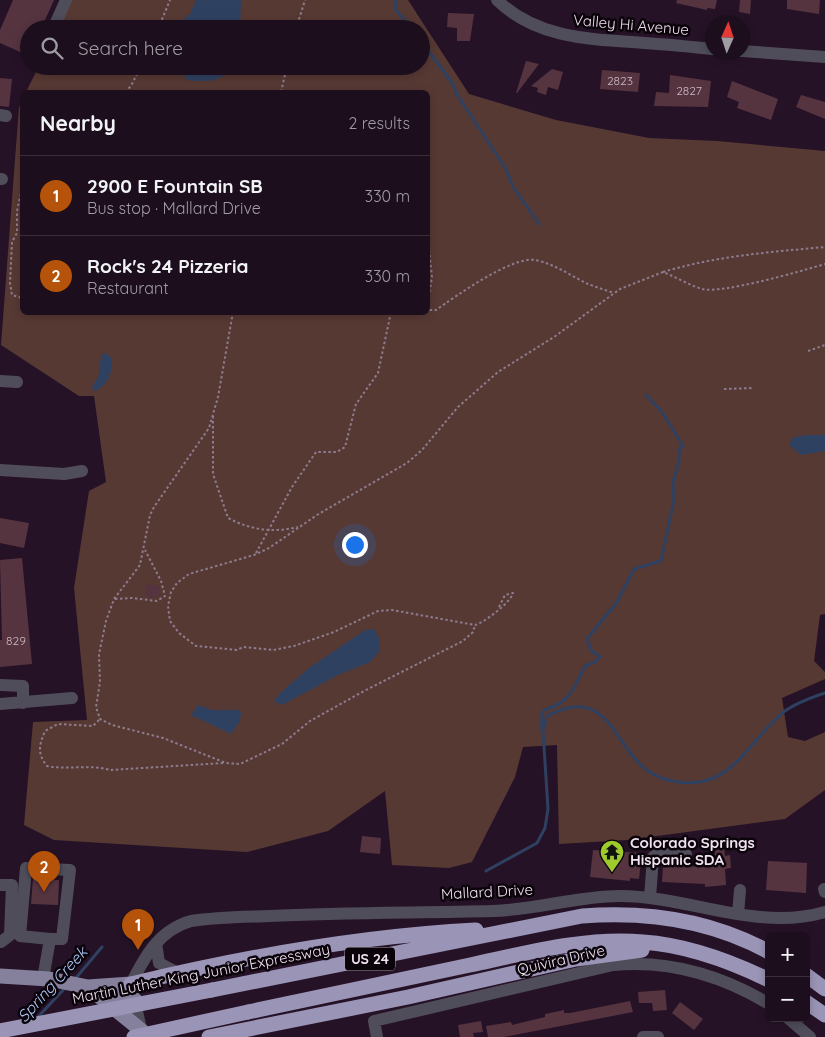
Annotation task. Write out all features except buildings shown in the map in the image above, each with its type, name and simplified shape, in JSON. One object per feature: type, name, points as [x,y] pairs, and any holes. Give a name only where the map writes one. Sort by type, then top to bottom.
[{"type":"highway","name":"US 24","points":[[527,927],[582,916],[628,913],[694,922],[721,930],[765,950]]},
{"type":"highway","points":[[131,984],[178,973],[340,944],[461,931],[527,927]]},
{"type":"highway","name":"Martin Luther King Junior Expressway","points":[[0,1031],[527,927]]},
{"type":"highway","name":"US 24","points":[[140,1035],[564,947],[622,941],[673,947],[715,958],[765,978]]},
{"type":"highway","points":[[209,1037],[408,997],[576,958],[673,947]]},
{"type":"highway","points":[[809,977],[825,989]]},
{"type":"highway","points":[[810,1005],[825,1015]]},
{"type":"highway","points":[[140,1035],[158,1037]]},
{"type":"main road","points":[[0,976],[46,979],[135,1000]]},
{"type":"main road","points":[[92,991],[131,984]]},
{"type":"main road","points":[[92,991],[140,1035]]},
{"type":"street","points":[[57,20],[66,0]]},
{"type":"street","name":"Valley Hi Avenue","points":[[497,0],[506,8],[537,27],[572,37],[705,48]]},
{"type":"street","points":[[750,52],[825,57]]},
{"type":"street","points":[[0,381],[17,382]]},
{"type":"street","points":[[0,470],[64,474],[82,471]]},
{"type":"street","points":[[0,685],[23,686],[22,703]]},
{"type":"street","points":[[0,704],[72,698]]},
{"type":"street","points":[[650,898],[653,857],[657,854],[686,854]]},
{"type":"street","points":[[26,868],[70,870],[62,939],[50,939],[20,936],[26,868]]},
{"type":"street","points":[[0,885],[12,885],[10,935],[0,945]]},
{"type":"street","points":[[738,914],[740,890]]},
{"type":"street","name":"Mallard Drive","points":[[131,984],[144,959],[156,943],[181,924],[202,919],[339,912],[516,910],[583,898],[620,896],[650,898],[738,914],[778,919],[806,917],[825,912]]},
{"type":"street","points":[[46,979],[50,939]]},
{"type":"street","points":[[156,943],[159,963],[178,973]]},
{"type":"street","name":"Quivira Drive","points":[[376,1037],[374,1021],[613,965],[652,964],[698,972],[722,980],[765,1002]]},
{"type":"street","points":[[131,984],[140,1035]]},
{"type":"street","points":[[793,1022],[810,1037]]},
{"type":"street","points":[[643,1037],[658,1037]]},
{"type":"path","points":[[162,20],[170,0]]},
{"type":"path","points":[[299,20],[305,0]]},
{"type":"path","points":[[127,90],[136,75]]},
{"type":"path","points":[[281,90],[285,75]]},
{"type":"path","points":[[20,198],[17,212],[17,232],[12,242],[10,283],[12,295],[20,297]]},
{"type":"path","points":[[499,607],[507,604],[513,593],[505,595],[499,607],[482,623],[475,625],[392,610],[378,611],[334,632],[294,646],[273,650],[243,647],[237,650],[210,649],[196,646],[179,633],[170,621],[168,606],[177,583],[189,574],[254,555],[407,463],[422,450],[458,407],[498,372],[554,337],[614,293],[662,272],[698,262],[742,254],[825,247]]},
{"type":"path","points":[[430,310],[436,310],[496,272],[521,262],[534,260],[558,268],[589,284],[614,293]]},
{"type":"path","points":[[430,263],[432,277],[430,289]]},
{"type":"path","points":[[662,272],[702,288],[712,289],[770,279],[825,264]]},
{"type":"path","points":[[226,763],[163,738],[112,725],[100,719],[96,707],[100,682],[99,654],[106,621],[114,599],[140,565],[145,550],[150,515],[154,507],[209,428],[232,315]]},
{"type":"path","points":[[254,555],[292,487],[316,452],[337,452],[345,447],[356,404],[378,373],[391,315]]},
{"type":"path","points":[[808,351],[825,345]]},
{"type":"path","points":[[724,389],[753,388]]},
{"type":"path","points":[[213,414],[213,474],[228,518],[245,527],[267,530],[300,527]]},
{"type":"path","points":[[145,550],[161,581],[164,596]]},
{"type":"path","points":[[114,599],[132,598],[157,601],[164,596],[170,597]]},
{"type":"path","points":[[100,719],[93,726],[58,724],[45,731],[39,746],[40,758],[47,766],[60,768],[94,765],[110,770],[226,763],[240,764],[282,744],[310,722],[364,690],[463,641],[472,632],[475,625]]},
{"type":"shaded area","points":[[70,0],[408,0],[421,20],[61,20]]},
{"type":"shaded area","points":[[430,34],[469,94],[556,120],[649,138],[717,141],[825,151],[825,614],[820,615],[814,661],[825,672],[825,679],[782,698],[788,737],[805,741],[825,732],[825,790],[785,819],[627,840],[559,844],[557,745],[523,747],[515,777],[472,862],[449,868],[392,865],[385,791],[328,831],[247,852],[54,840],[24,825],[33,722],[87,720],[74,588],[89,491],[106,482],[94,396],[79,396],[1,345],[20,105],[20,315],[430,315],[430,90],[27,90],[34,75],[430,75]]},
{"type":"water","points":[[196,0],[241,0],[240,20],[183,20],[190,14]]},
{"type":"water","points":[[184,75],[224,75],[212,80],[187,80]]},
{"type":"water","points":[[105,352],[112,359],[111,369],[107,381],[96,391],[92,389],[99,374],[101,358]]},
{"type":"water","points":[[805,435],[825,435],[825,451],[801,455],[789,445],[792,438]]},
{"type":"water","points":[[374,629],[380,641],[379,652],[370,662],[338,675],[282,705],[274,701],[279,694],[309,668],[365,630]]},
{"type":"water","points":[[198,705],[212,710],[238,710],[241,713],[240,721],[231,734],[191,715]]},
{"type":"waterway","points":[[395,0],[396,10],[404,20]]},
{"type":"waterway","points":[[430,53],[453,84],[456,93],[506,169],[513,187],[539,224]]},
{"type":"waterway","points":[[542,730],[541,716],[544,710],[566,699],[585,666],[595,662],[600,657],[591,650],[587,639],[617,602],[634,569],[661,561],[674,500],[673,481],[679,462],[679,449],[683,446],[662,412],[646,395]]},
{"type":"waterway","name":"Spring Creek","points":[[486,871],[537,843],[545,828],[548,809],[543,731],[547,716],[571,707],[588,708],[602,716],[635,759],[649,772],[668,780],[689,783],[706,781],[720,775],[733,765],[786,710],[796,704],[825,693]]},
{"type":"waterway","name":"Spring Creek","points":[[75,979],[102,947]]},
{"type":"waterway","name":"Spring Creek","points":[[37,1018],[65,988]]},
{"type":"place","name":"Colorado Springs Hispanic SDA","points":[[612,873]]},
{"type":"place","name":"Rock's 24 Pizzeria","points":[[44,892]]},
{"type":"place","name":"2900 E Fountain SB","points":[[138,950]]}]
